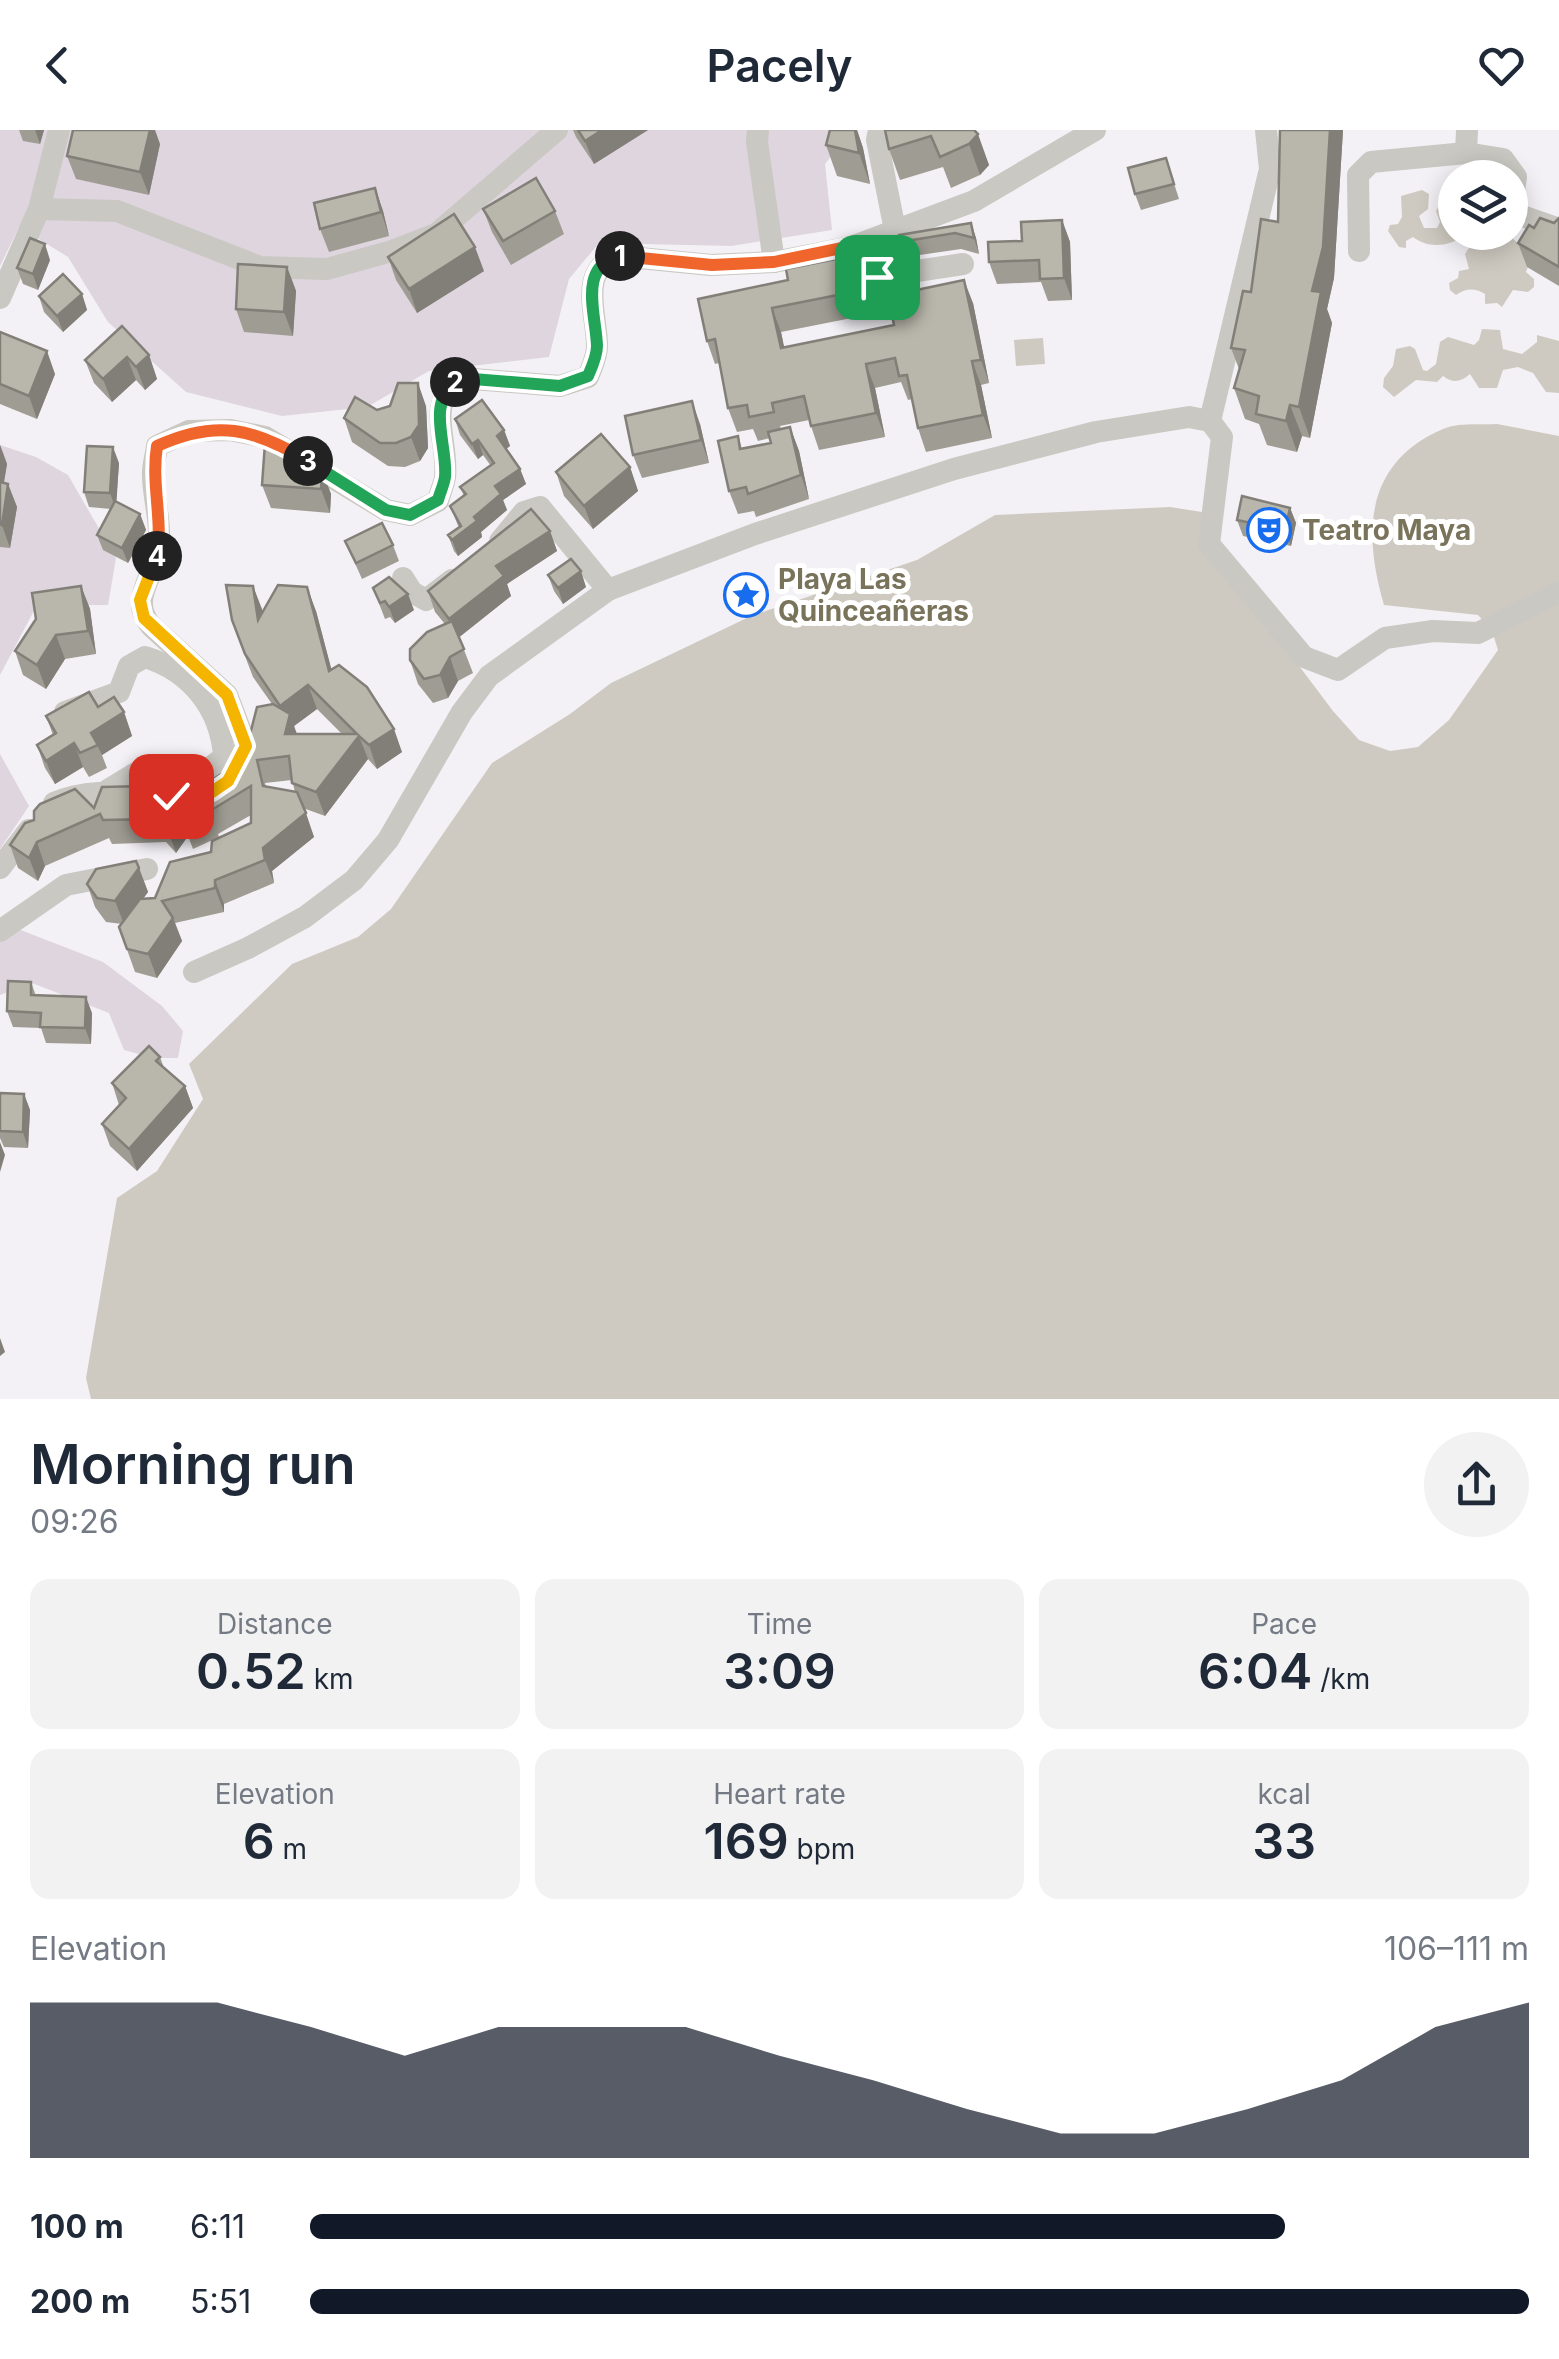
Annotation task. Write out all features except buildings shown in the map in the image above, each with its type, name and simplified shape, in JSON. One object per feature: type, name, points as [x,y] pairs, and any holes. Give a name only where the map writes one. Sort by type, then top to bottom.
[{"type":"street","points":[[0,298],[40,209],[58,130]]},
{"type":"street","points":[[40,209],[117,211],[260,268],[328,268],[392,251],[436,234],[556,130]]},
{"type":"street","points":[[758,130],[774,262]]},
{"type":"street","points":[[879,130],[877,140],[895,230]]},
{"type":"street","points":[[0,868],[55,802],[80,793],[108,790],[171,796],[212,792],[232,779],[246,746],[227,695],[144,618],[140,600],[156,558],[162,527],[153,475],[157,446],[190,431],[230,430],[265,437],[386,510],[410,515],[438,500],[445,477],[440,406],[448,388],[461,378],[560,386],[588,376],[597,346],[592,313],[595,274],[604,260],[618,256],[712,265],[774,262],[851,246],[974,200],[1095,130]]},
{"type":"street","points":[[1210,421],[1270,168],[1266,130]]},
{"type":"street","points":[[1359,251],[1358,175],[1371,162],[1466,142],[1503,159],[1516,177],[1511,212],[1559,229]]},
{"type":"street","points":[[851,246],[877,277],[963,264]]},
{"type":"street","points":[[194,972],[305,918],[354,880],[388,840],[462,712],[489,676],[608,590],[755,534],[954,469],[1096,432],[1189,417],[1210,421],[1222,437],[1209,544],[1304,658],[1338,670],[1385,638],[1432,631],[1478,633],[1559,592]]},
{"type":"street","points":[[403,578],[412,592],[426,600],[499,542],[524,512],[540,506],[608,590]]},
{"type":"street","points":[[65,712],[119,692],[129,666],[144,657],[171,665],[201,692],[223,740],[224,757],[207,770],[186,775],[136,773],[108,790]]},
{"type":"street","points":[[0,931],[66,884],[147,869]]},
{"type":"shaded area","points":[[0,130],[852,130],[825,164],[832,230],[731,246],[599,243],[569,279],[549,357],[429,371],[367,407],[282,416],[186,392],[108,322],[68,257],[19,227],[0,266]]},
{"type":"shaded area","points":[[1422,190],[1429,194],[1428,209],[1419,216],[1424,228],[1438,226],[1438,245],[1413,237],[1406,241],[1406,248],[1399,247],[1388,231],[1402,217],[1401,196]]},
{"type":"shaded area","points":[[1468,250],[1522,250],[1534,287],[1528,292],[1513,290],[1502,307],[1497,303],[1485,304],[1485,294],[1477,291],[1456,295],[1449,283],[1458,278],[1459,271],[1469,269]]},
{"type":"shaded area","points":[[1482,329],[1500,330],[1503,349],[1522,354],[1537,342],[1537,335],[1559,341],[1559,393],[1546,392],[1533,373],[1518,367],[1503,370],[1497,388],[1479,388],[1470,374],[1457,381],[1443,376],[1437,382],[1416,380],[1394,397],[1383,387],[1396,349],[1415,349],[1423,370],[1427,371],[1436,364],[1440,342],[1448,337],[1474,345]]},
{"type":"shaded area","points":[[1043,338],[1045,364],[1016,366],[1014,340]]},
{"type":"shaded area","points":[[1497,424],[1559,436],[1559,1399],[91,1399],[86,1378],[117,1198],[157,1171],[203,1099],[189,1064],[292,964],[358,937],[391,909],[492,763],[611,683],[751,616],[917,560],[995,515],[1170,507],[1202,512],[1266,622],[1359,740],[1390,751],[1418,747],[1449,720],[1498,650],[1492,631],[1478,615],[1384,605],[1373,552],[1376,503],[1384,481],[1417,443],[1449,427]]},
{"type":"shaded area","points":[[0,445],[36,457],[68,475],[116,558],[108,605],[37,605],[0,675]]},
{"type":"shaded area","points":[[0,754],[29,806],[0,849]]},
{"type":"shaded area","points":[[0,922],[103,962],[162,1006],[183,1031],[178,1058],[153,1058],[124,1050],[109,1013],[32,983],[0,995]]},
{"type":"place","name":"Teatro Maya","points":[[1269,530]]},
{"type":"place","name":"Playa Las Quinceañeras","points":[[746,595]]},
{"type":"route","points":[[171,796],[212,792],[232,779],[246,746],[227,695],[144,618],[140,600],[156,558],[162,527],[153,475],[157,446],[190,431],[230,430],[265,437],[386,510],[410,515],[438,500],[445,477],[440,406],[448,388],[461,378],[560,386],[588,376],[597,346],[592,313],[595,274],[604,260],[618,256],[712,265],[774,262],[851,246],[877,277]]}]
